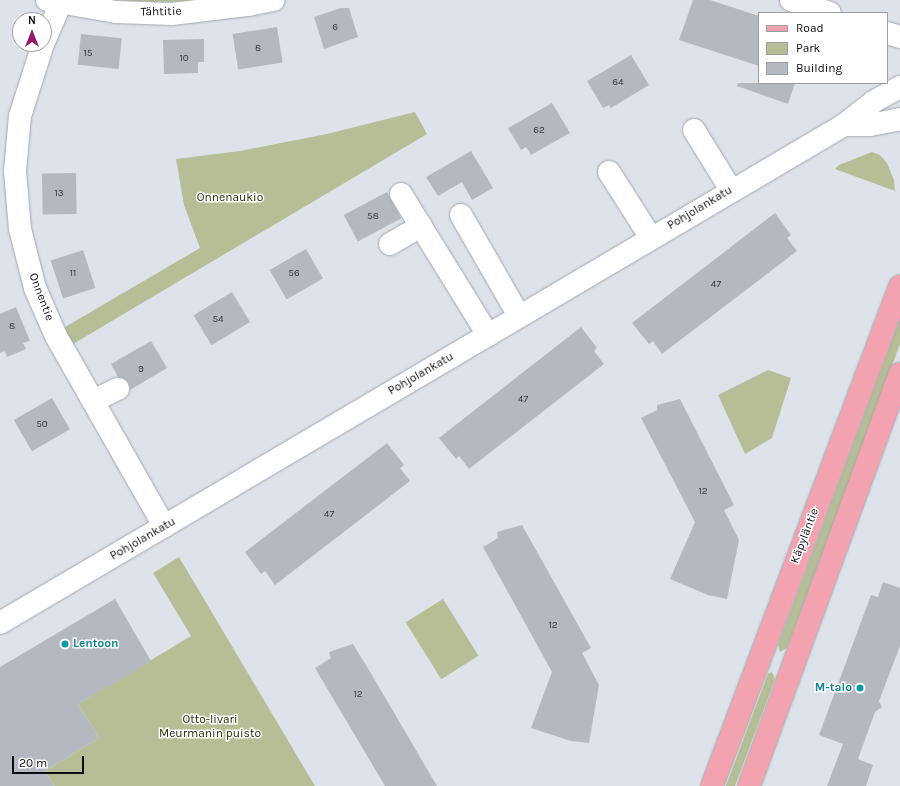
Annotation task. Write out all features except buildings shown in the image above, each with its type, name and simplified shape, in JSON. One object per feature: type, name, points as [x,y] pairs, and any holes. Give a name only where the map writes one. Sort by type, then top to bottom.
[{"type":"main road","name":"Käpyläntie","points":[[712,786],[900,286]]},
{"type":"main road","points":[[749,786],[900,374]]},
{"type":"street","name":"Tähtitie","points":[[57,1],[116,12],[172,14],[248,6],[274,0]]},
{"type":"street","points":[[791,0],[827,12]]},
{"type":"street","points":[[830,12],[834,0]]},
{"type":"street","name":"Onnentie","points":[[52,17],[57,1]]},
{"type":"street","points":[[888,33],[900,37]]},
{"type":"street","name":"Onnentie","points":[[41,52],[20,116],[15,171],[20,228],[35,288],[56,336],[164,526]]},
{"type":"street","name":"Pohjolankatu","points":[[0,623],[731,190],[844,125],[873,102],[900,87]]},
{"type":"street","name":"Pohjolankatu","points":[[844,125],[870,125],[900,120]]},
{"type":"street","points":[[694,130],[731,190]]},
{"type":"street","points":[[609,172],[650,238]]},
{"type":"street","points":[[401,194],[488,335]]},
{"type":"street","points":[[461,215],[519,316]]},
{"type":"street","points":[[390,244],[421,226]]},
{"type":"street","points":[[92,401],[118,389]]},
{"type":"green space","points":[[114,0],[226,0],[155,2]]},
{"type":"green space","name":"Onnenaukio","points":[[415,112],[427,134],[68,347],[60,330],[200,248],[184,205],[176,159],[240,151],[327,134]]},
{"type":"green space","points":[[872,152],[880,155],[887,163],[894,180],[895,191],[835,169],[839,165]]},
{"type":"green space","points":[[900,319],[900,344],[787,648],[780,652],[778,645]]},
{"type":"green space","points":[[768,370],[791,378],[772,438],[745,454],[718,395]]},
{"type":"green space","name":"Otto-Iivari Meurmanin puisto","points":[[179,557],[315,786],[54,786],[45,771],[99,738],[78,704],[191,636],[153,573]]},
{"type":"green space","points":[[443,599],[479,656],[441,679],[406,622]]},
{"type":"green space","points":[[772,672],[775,679],[735,786],[726,786],[768,674]]},
{"type":"place","name":"Lentoon","points":[[65,644]]},
{"type":"place","name":"M-talo","points":[[860,688]]}]
